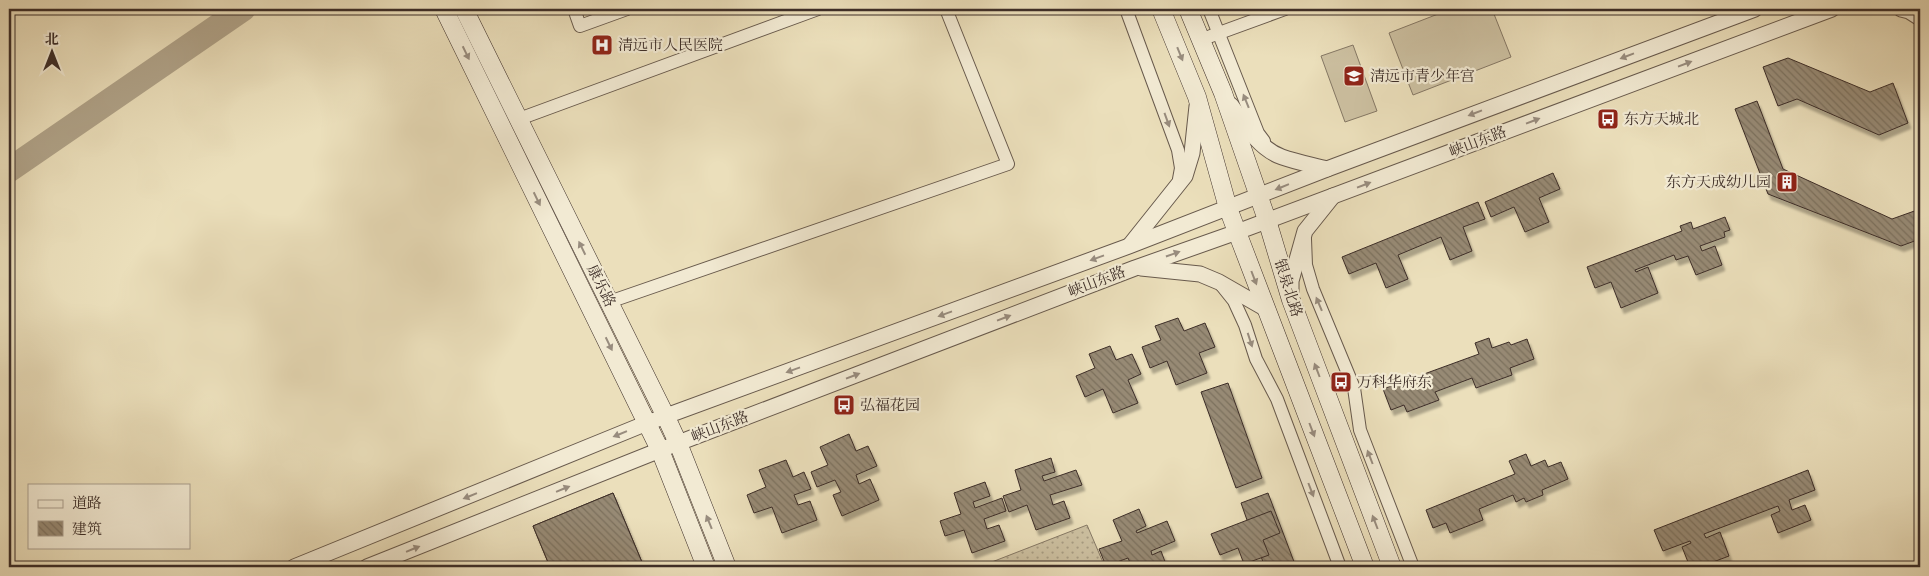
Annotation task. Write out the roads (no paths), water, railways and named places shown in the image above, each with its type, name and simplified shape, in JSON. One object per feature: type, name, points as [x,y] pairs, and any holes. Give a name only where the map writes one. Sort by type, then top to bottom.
[{"type":"main road","name":"康乐路","points":[[444,9],[660,450],[706,567]]},
{"type":"main road","name":"康乐路","points":[[464,9],[666,417],[727,567]]},
{"type":"main road","name":"银泉北路","points":[[1161,9],[1197,97],[1228,208],[1365,567]]},
{"type":"main road","name":"银泉北路","points":[[1188,9],[1223,93],[1267,220],[1291,300],[1392,567]]},
{"type":"street","points":[[574,9],[580,26],[627,9]]},
{"type":"street","points":[[519,119],[818,9]]},
{"type":"street","points":[[609,302],[1008,164],[946,9]]},
{"type":"street","points":[[1126,9],[1180,158],[1181,168],[1175,190]]},
{"type":"street","points":[[1209,9],[1258,133],[1280,156]]},
{"type":"street","points":[[1200,40],[1285,9]]},
{"type":"street","name":"峡山东路","points":[[294,567],[647,423],[1129,246],[1327,169],[1755,9]]},
{"type":"street","name":"峡山东路","points":[[367,567],[660,450],[1135,268],[1237,232],[1832,9]]},
{"type":"street","points":[[1901,9],[1909,11],[1920,18]]},
{"type":"street","points":[[1223,93],[1259,142],[1280,156],[1327,169]]},
{"type":"street","points":[[1129,246],[1185,176],[1192,153],[1197,97]]},
{"type":"street","points":[[1291,300],[1291,281],[1305,231],[1333,196]]},
{"type":"street","name":"银泉北路","points":[[1305,231],[1306,265],[1313,289],[1354,388],[1360,430],[1413,567]]},
{"type":"street","points":[[1135,268],[1200,274],[1219,282],[1266,309]]},
{"type":"street","points":[[1219,282],[1234,301],[1256,358],[1277,399],[1340,567]]},
{"type":"waterway","points":[[9,170],[243,9]]},
{"type":"place","name":"清远市人民医院","points":[[602,45]]},
{"type":"place","name":"清远市青少年宫","points":[[1354,76]]},
{"type":"place","name":"东方天城北","points":[[1608,119]]},
{"type":"place","name":"东方天成幼儿园","points":[[1787,182]]},
{"type":"place","name":"万科华府东","points":[[1341,382]]},
{"type":"place","name":"弘福花园","points":[[844,405]]}]
